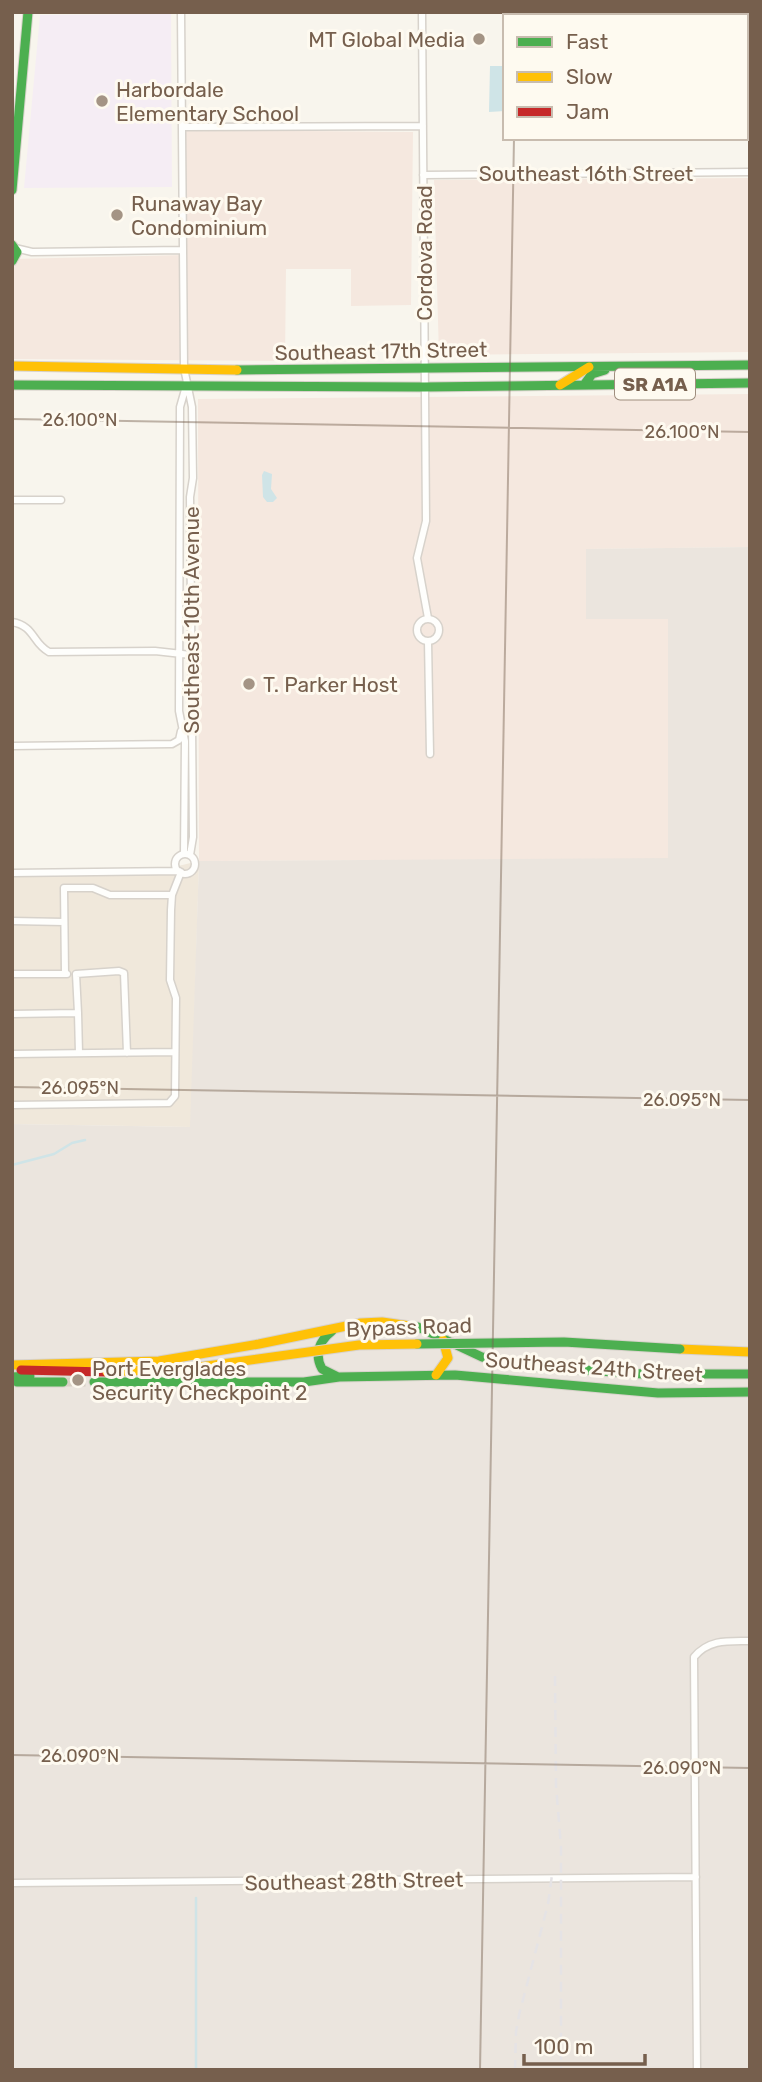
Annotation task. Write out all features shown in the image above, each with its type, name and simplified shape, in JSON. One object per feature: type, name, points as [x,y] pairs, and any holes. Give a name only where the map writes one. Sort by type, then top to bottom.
[{"type":"street","points":[[12,190],[15,128],[28,12]]},
{"type":"street","name":"Southeast 10th Avenue","points":[[181,12],[184,368],[192,407],[193,837],[187,855]]},
{"type":"street","name":"Cordova Road","points":[[422,12],[426,521],[418,558],[428,618]]},
{"type":"street","points":[[182,127],[423,126]]},
{"type":"street","name":"Southeast 16th Street","points":[[423,175],[750,172]]},
{"type":"street","points":[[14,253],[183,250]]},
{"type":"street","name":"Southeast 17th Street","points":[[12,366],[230,370],[750,365]]},
{"type":"street","points":[[12,372],[24,366]]},
{"type":"street","points":[[584,385],[591,374],[615,366]]},
{"type":"street","points":[[560,386],[589,367]]},
{"type":"street","name":"Southeast 17th Street","points":[[12,385],[424,387],[750,383]]},
{"type":"street","name":"Southeast 10th Avenue","points":[[186,384],[180,407],[179,711],[186,741],[187,855]]},
{"type":"street","points":[[12,500],[61,500]]},
{"type":"street","points":[[179,595],[191,595]]},
{"type":"street","points":[[428,618],[436,622],[439,629],[436,638],[428,641],[419,638],[416,629],[420,621],[428,618]]},
{"type":"street","points":[[12,622],[23,624],[32,632],[40,647],[50,652],[155,651],[191,655]]},
{"type":"street","points":[[428,641],[430,754]]},
{"type":"street","points":[[12,746],[172,744],[180,737],[182,722]]},
{"type":"street","name":"Southeast 10th Avenue","points":[[12,1105],[169,1103],[175,1096],[176,998],[170,980],[172,895],[180,872],[175,861],[178,856],[187,855],[194,861],[194,868],[189,873],[180,872]]},
{"type":"street","points":[[12,873],[180,872]]},
{"type":"street","points":[[65,974],[64,888],[93,887],[110,895],[172,895]]},
{"type":"street","points":[[12,921],[64,922]]},
{"type":"street","points":[[12,974],[124,973],[127,1053]]},
{"type":"street","points":[[76,974],[79,1053]]},
{"type":"street","points":[[12,1014],[78,1013]]},
{"type":"street","points":[[12,1054],[175,1052]]},
{"type":"street","name":"Southeast 24th Street","points":[[12,1367],[159,1361],[372,1322],[418,1327],[466,1352],[540,1367],[643,1374],[750,1374]]},
{"type":"street","points":[[336,1328],[321,1340],[317,1357],[322,1369],[339,1377]]},
{"type":"street","points":[[436,1375],[448,1359],[442,1338]]},
{"type":"street","name":"Bypass Road","points":[[12,1367],[70,1372],[192,1368],[359,1345],[564,1342],[750,1352]]},
{"type":"street","points":[[572,1386],[581,1382],[597,1382],[600,1378],[595,1371]]},
{"type":"street","name":"Bypass Road","points":[[12,1379],[70,1372]]},
{"type":"street","points":[[618,1390],[628,1379],[643,1374]]},
{"type":"street","name":"Southeast 24th Street","points":[[94,1382],[304,1382],[339,1377],[436,1375],[495,1377],[658,1393],[750,1392]]},
{"type":"street","points":[[12,1379],[63,1382]]},
{"type":"street","points":[[697,2070],[694,1657],[702,1648],[716,1643],[750,1641]]},
{"type":"street","name":"Southeast 28th Street","points":[[12,1883],[696,1877]]},
{"type":"shaded area","name":"Harbordale Elementary School","points":[[171,14],[172,187],[24,188],[40,15]]},
{"type":"shaded area","points":[[490,66],[503,66],[503,111],[489,112]]},
{"type":"shaded area","points":[[185,130],[413,132],[411,305],[351,306],[351,269],[286,269],[285,361],[12,359],[12,259],[186,255]]},
{"type":"shaded area","points":[[750,178],[750,352],[439,355],[434,180]]},
{"type":"shaded area","points":[[750,394],[750,547],[586,549],[668,618],[668,859],[199,861],[198,399]]},
{"type":"shaded area","points":[[264,471],[272,474],[271,489],[277,498],[273,502],[267,502],[263,497]]},
{"type":"shaded area","points":[[750,547],[750,2070],[12,2070],[12,1124],[190,1127],[199,861],[668,858],[668,619],[586,619],[586,549]]},
{"type":"shaded area","points":[[199,861],[191,1127],[12,1124],[12,873],[153,872]]},
{"type":"waterway","points":[[12,1165],[54,1154],[72,1143],[85,1140]]},
{"type":"waterway","points":[[196,1898],[196,2070]]},
{"type":"tunnel","points":[[63,1382],[94,1382]]},
{"type":"railway","points":[[555,1676],[556,1786],[561,1846],[561,2070]]},
{"type":"railway","points":[[515,2070],[519,2015],[548,1904],[552,1875]]},
{"type":"traffic: fast","points":[[12,190],[28,12]]},
{"type":"traffic: fast","points":[[12,245],[17,252],[12,261]]},
{"type":"traffic: fast","points":[[237,370],[750,365]]},
{"type":"traffic: fast","points":[[584,385],[592,374],[605,370]]},
{"type":"traffic: fast","points":[[12,385],[424,387],[750,383]]},
{"type":"traffic: fast","points":[[410,1326],[418,1327],[482,1357],[539,1367],[643,1374],[750,1374]]},
{"type":"traffic: fast","points":[[332,1331],[321,1343],[318,1358],[322,1369],[338,1377]]},
{"type":"traffic: fast","points":[[417,1344],[564,1342],[680,1349]]},
{"type":"traffic: fast","points":[[94,1382],[304,1382],[339,1377],[455,1375],[658,1393],[750,1392]]},
{"type":"traffic: fast","points":[[12,1377],[30,1376]]},
{"type":"traffic: fast","points":[[17,1382],[63,1382]]},
{"type":"traffic: slow","points":[[12,366],[237,370]]},
{"type":"traffic: slow","points":[[560,385],[589,367]]},
{"type":"traffic: slow","points":[[12,1365],[159,1361],[361,1323],[382,1322],[410,1326]]},
{"type":"traffic: slow","points":[[436,1375],[448,1358],[443,1340]]},
{"type":"traffic: slow","points":[[107,1372],[192,1368],[359,1345],[417,1344]]},
{"type":"traffic: slow","points":[[680,1349],[750,1352]]},
{"type":"traffic: jam","points":[[21,1370],[107,1372]]},
{"type":"place","name":"MT Global Media","points":[[479,39]]},
{"type":"place","name":"Harbordale Elementary School","points":[[102,101]]},
{"type":"place","name":"Runaway Bay Condominium","points":[[117,215]]},
{"type":"place","name":"T. Parker Host","points":[[249,684]]},
{"type":"place","name":"Port Everglades Security Checkpoint 2","points":[[78,1380]]}]
